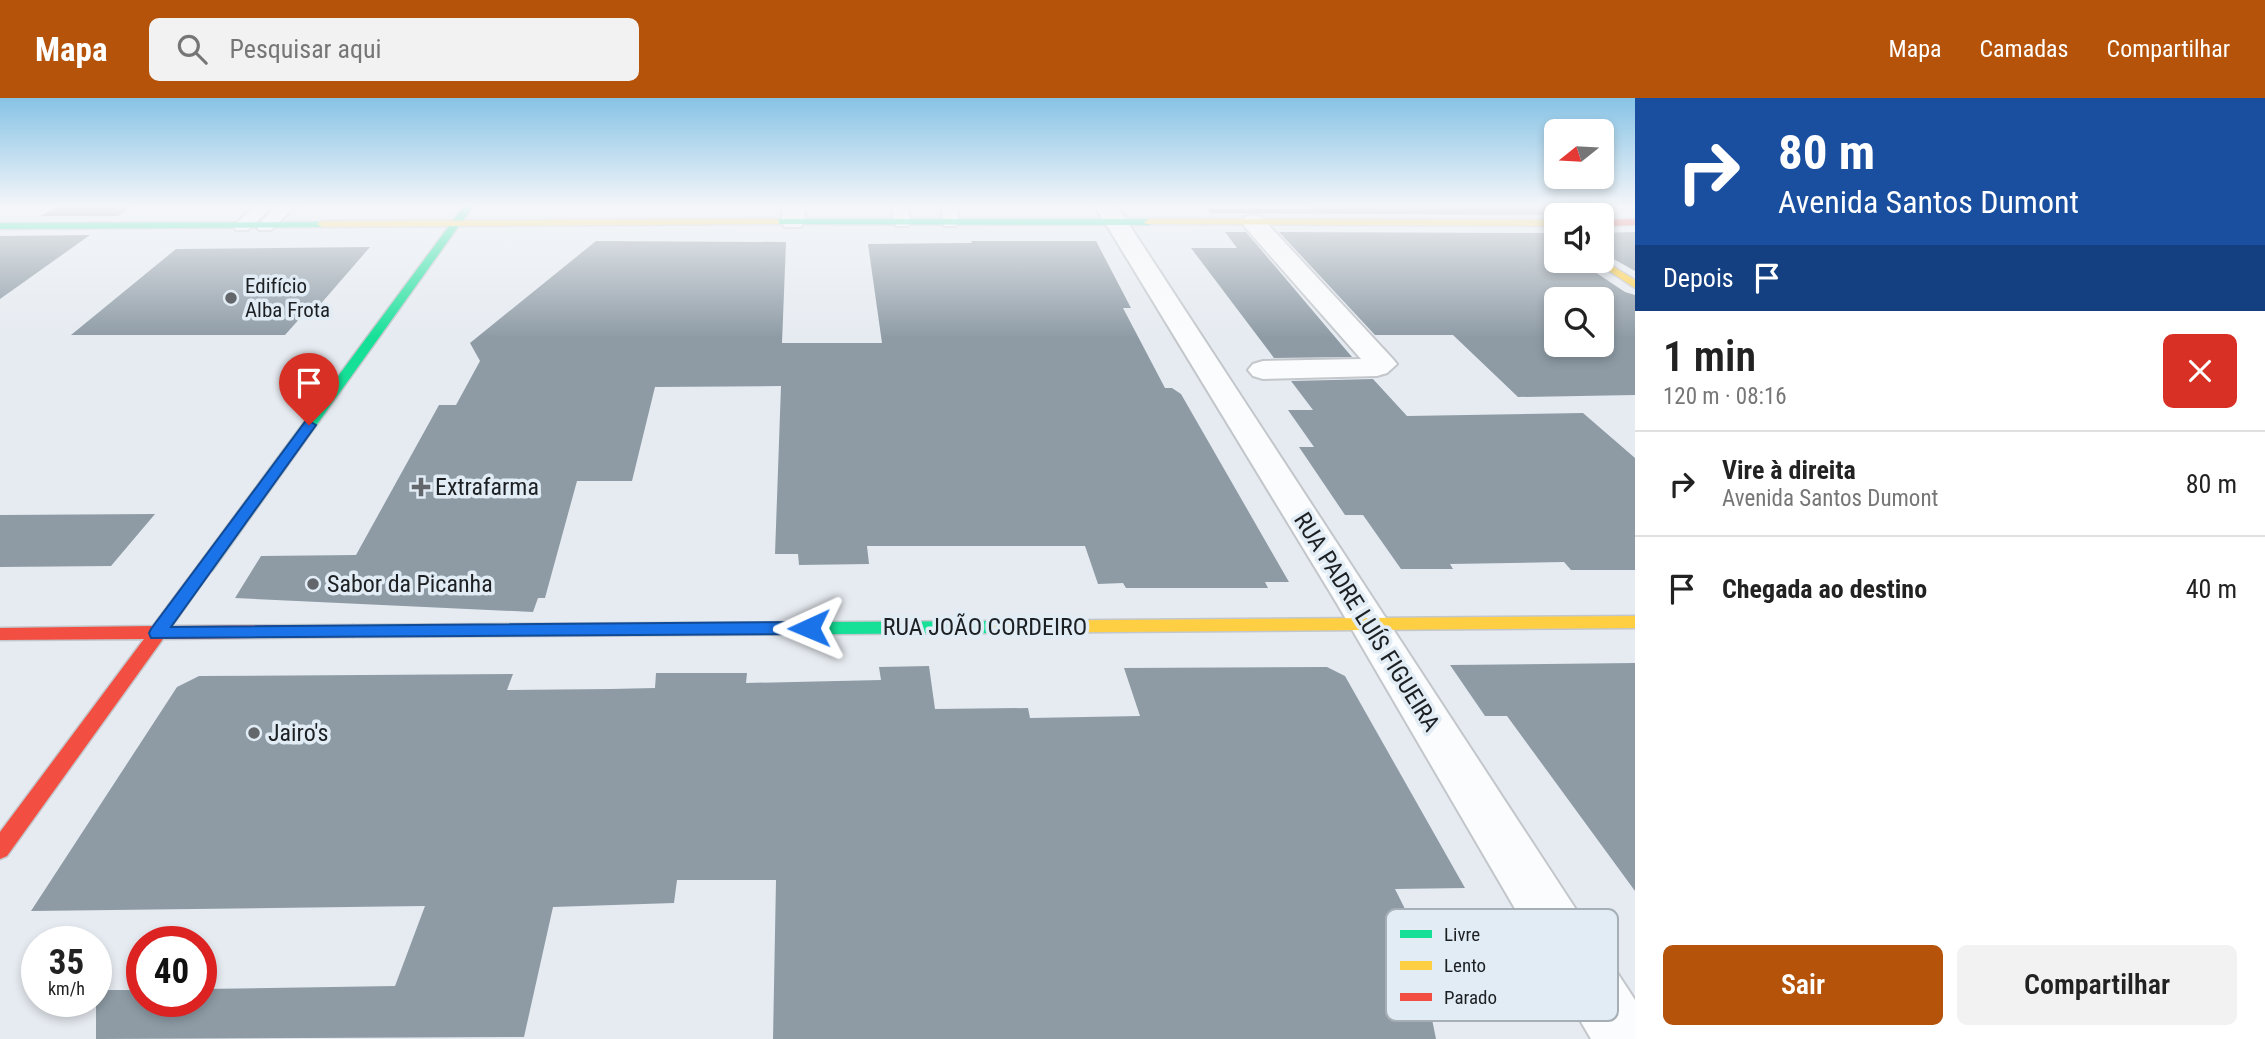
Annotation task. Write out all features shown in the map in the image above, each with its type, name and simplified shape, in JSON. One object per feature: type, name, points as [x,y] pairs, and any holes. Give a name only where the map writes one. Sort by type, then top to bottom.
[{"type":"street","points":[[0,849],[438,250]]},
{"type":"street","name":"RUA PADRE LUÍS FIGUEIRA","points":[[1133,250],[1369,623],[1545,909]]},
{"type":"street","points":[[1262,369],[1382,364],[1278,250]]},
{"type":"street","points":[[1614,271],[1635,285]]},
{"type":"street","name":"RUA JOÃO CORDEIRO","points":[[0,634],[1635,622]]},
{"type":"street","name":"RUA PADRE LUÍS FIGUEIRA","points":[[1614,1021],[1625,1039]]},
{"type":"building","points":[[0,250],[69,250],[0,299]]},
{"type":"building","points":[[175,250],[367,250],[318,307],[310,307],[285,335],[71,335]]},
{"type":"building","points":[[585,250],[786,250],[782,343],[882,343],[869,250],[1101,250],[1131,308],[1123,308],[1165,388],[1172,388],[1181,394],[1289,582],[1265,582],[1268,588],[1126,588],[1123,583],[1098,584],[1085,546],[867,546],[869,564],[799,565],[798,554],[775,554],[781,386],[655,387],[632,481],[577,481],[545,598],[538,598],[533,612],[235,598],[261,556],[356,555],[439,405],[456,405],[480,361],[470,343]]},
{"type":"building","points":[[1192,250],[1261,250],[1352,357],[1274,358]]},
{"type":"building","points":[[1296,250],[1544,250],[1544,273],[1596,273],[1625,292],[1635,295],[1635,395],[1518,397],[1453,335],[1375,335]]},
{"type":"building","points":[[1614,250],[1635,250],[1635,271],[1614,259]]},
{"type":"building","points":[[1373,379],[1407,416],[1583,413],[1635,458],[1635,570],[1571,570],[1564,562],[1450,564],[1453,569],[1401,569],[1363,515],[1345,515],[1299,447],[1314,447],[1288,410],[1313,410],[1291,381]]},
{"type":"building","points":[[155,514],[111,566],[0,567],[0,515]]},
{"type":"building","points":[[1635,663],[1635,891],[1507,716],[1485,716],[1450,665]]},
{"type":"building","points":[[929,666],[935,709],[1028,708],[1030,718],[1140,716],[1124,668],[1327,667],[1345,676],[1465,888],[1395,889],[1405,909],[1386,909],[1386,1021],[1432,1021],[1436,1039],[773,1039],[776,880],[677,880],[674,903],[553,907],[524,1037],[96,1039],[96,1017],[112,1017],[112,990],[126,990],[126,1017],[217,1017],[217,989],[395,986],[425,906],[31,911],[177,687],[199,676],[513,674],[507,690],[655,688],[656,673],[747,673],[746,683],[881,680],[879,667]]},
{"type":"traffic: fast","points":[[206,567],[437,250]]},
{"type":"traffic: fast","points":[[353,631],[994,627]]},
{"type":"traffic: slow","points":[[1614,271],[1635,285]]},
{"type":"traffic: slow","points":[[994,627],[1635,622]]},
{"type":"traffic: jam","points":[[0,849],[206,567]]},
{"type":"traffic: jam","points":[[0,634],[353,631]]},
{"type":"place","name":"Edifício Alba Frota","points":[[231,298]]},
{"type":"place","name":"Extrafarma","points":[[421,487]]},
{"type":"place","name":"Sabor da Picanha","points":[[313,584]]},
{"type":"place","name":"Jairo's","points":[[254,733]]},
{"type":"route","points":[[309,425],[158,633],[809,628]]}]
